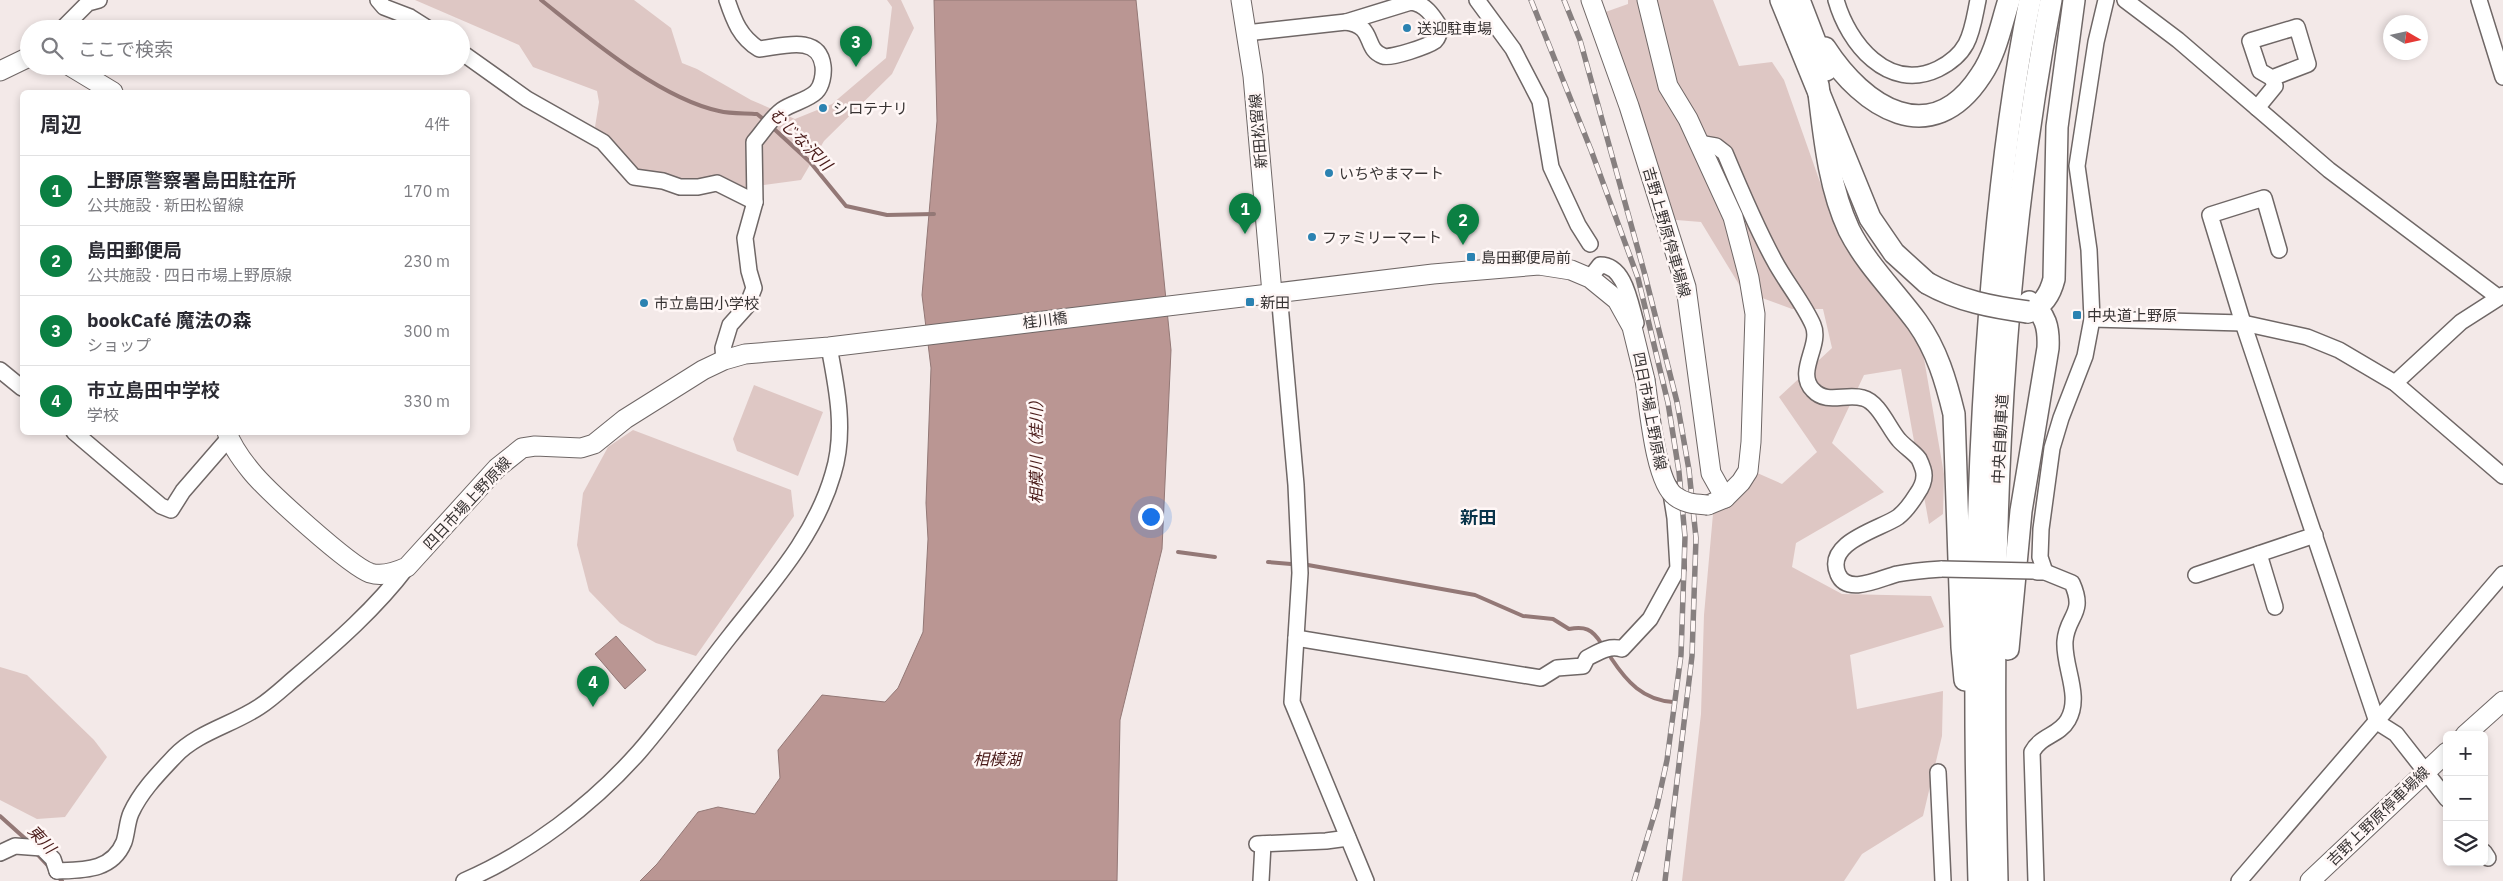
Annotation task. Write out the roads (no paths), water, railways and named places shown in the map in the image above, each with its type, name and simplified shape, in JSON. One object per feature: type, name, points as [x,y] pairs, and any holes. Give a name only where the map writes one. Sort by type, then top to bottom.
[{"type":"highway","points":[[1781,0],[1818,85],[1870,218],[1894,254],[1930,278],[1951,296],[1966,300],[2031,307],[2044,315],[2047,324],[2048,348],[2021,511],[2013,587],[2006,698],[1999,881]]},
{"type":"highway","points":[[1799,0],[1810,25],[1876,205],[1896,240],[1930,278]]},
{"type":"highway","points":[[1810,25],[1838,68],[1853,85],[1879,105],[1907,114],[1936,114],[1957,101],[1981,76],[1992,57],[2009,0]]},
{"type":"highway","name":"中央自動車道","points":[[1979,881],[1976,805],[1978,487],[1986,360],[2002,177],[2014,91],[2030,0]]},
{"type":"highway","name":"中央自動車道","points":[[1999,881],[1994,692],[2001,401],[2006,330],[2025,164],[2051,0]]},
{"type":"highway","points":[[2031,307],[2051,290],[2054,279],[2057,127],[2074,0]]},
{"type":"highway","points":[[1818,85],[1832,175],[1847,224],[1865,254],[1918,323],[1931,345],[1939,360],[1954,414],[1962,648],[1976,805]]},
{"type":"main road","name":"新田松留線","points":[[1241,0],[1253,76],[1275,293]]},
{"type":"main road","name":"吉野上野原停車場線","points":[[1591,0],[1629,106],[1686,287],[1711,473],[1717,501]]},
{"type":"main road","points":[[1647,0],[1668,86],[1688,119],[1733,217],[1749,278],[1754,314],[1751,442],[1748,471],[1742,482],[1717,501]]},
{"type":"main road","points":[[3,65],[20,60]]},
{"type":"main road","points":[[85,75],[110,90]]},
{"type":"main road","name":"四日市場上野原線","points":[[1225,299],[1433,274],[1539,265],[1571,270],[1590,278],[1617,300],[1625,311],[1632,327],[1645,380],[1656,450],[1663,480],[1673,495],[1685,502],[1717,501]]},
{"type":"main road","name":"桂川橋","points":[[864,342],[1225,299]]},
{"type":"main road","name":"四日市場上野原線","points":[[407,567],[508,457],[522,448],[535,446],[581,448],[594,444],[641,408],[703,370],[724,360],[763,352],[829,347],[864,342]]},
{"type":"main road","points":[[228,435],[243,460],[265,486],[358,566],[366,571],[380,574],[397,572],[407,567]]},
{"type":"main road","points":[[2469,731],[2503,701]]},
{"type":"main road","name":"吉野上野原停車場線","points":[[2310,881],[2443,756]]},
{"type":"street","points":[[71,20],[88,4],[99,0]]},
{"type":"street","points":[[378,0],[384,7],[415,20]]},
{"type":"street","points":[[724,360],[723,348],[730,324],[747,306],[754,288],[749,271],[745,238],[755,202],[754,142],[781,110],[816,92],[822,81],[824,68],[820,55],[810,47],[797,43],[759,49],[747,41],[735,25],[726,0]]},
{"type":"street","points":[[1477,0],[1513,49],[1540,101],[1551,167],[1578,225],[1590,244]]},
{"type":"street","points":[[1836,0],[1842,20],[1858,45],[1871,59],[1888,70],[1905,75],[1924,75],[1954,58],[1966,44],[1978,0]]},
{"type":"street","points":[[2039,572],[2041,529],[2052,448],[2060,418],[2085,356],[2092,319],[2088,250],[2077,166],[2096,42],[2106,0]]},
{"type":"street","points":[[2125,0],[2178,40],[2329,170],[2500,296],[2461,322],[2395,383]]},
{"type":"street","points":[[2479,0],[2503,76]]},
{"type":"street","points":[[1246,32],[1346,22],[1411,2],[1421,4],[1430,12],[1440,27],[1439,36],[1434,42],[1393,56],[1384,56],[1374,50],[1364,28],[1356,23],[1346,22]]},
{"type":"street","points":[[470,58],[527,99],[603,142],[634,177],[663,181],[680,187],[698,187],[717,183],[755,202]]},
{"type":"street","points":[[2257,108],[2275,86],[2272,78]]},
{"type":"street","points":[[1699,143],[1716,146],[1725,153],[1759,233],[1813,324],[1815,344],[1808,364],[1807,376],[1811,388],[1819,395],[1829,399],[1852,396],[1866,398],[1898,439],[1918,459],[1924,471],[1924,483],[1904,512],[1897,518],[1851,540],[1841,550],[1837,562],[1838,573],[1844,582],[1865,584],[1897,574],[1942,569],[2039,572],[2072,583],[2078,609],[2068,628],[2065,642],[2073,709],[2062,729],[2037,742],[2032,752],[2036,881]]},
{"type":"street","points":[[2279,250],[2264,198],[2210,215],[2243,323],[2377,722],[2396,734],[2443,794]]},
{"type":"street","points":[[1296,638],[1541,678],[1557,668],[1583,666],[1586,658],[1613,646],[1622,649],[1650,619],[1678,568],[1676,518],[1661,425],[1646,350],[1619,273],[1609,265],[1600,265],[1590,278]]},
{"type":"street","points":[[1275,293],[1296,485],[1300,573],[1292,702],[1366,881]]},
{"type":"street","points":[[2092,319],[2243,323],[2307,337],[2339,350],[2395,383],[2503,476]]},
{"type":"street","points":[[464,881],[525,848],[566,819],[638,753],[785,567],[809,532],[823,505],[838,455],[839,411],[829,347]]},
{"type":"street","points":[[0,370],[20,386]]},
{"type":"street","points":[[78,435],[161,506],[171,510],[228,435]]},
{"type":"street","points":[[2196,575],[2315,535]]},
{"type":"street","points":[[2259,554],[2275,607]]},
{"type":"street","points":[[0,853],[15,846],[42,848],[52,859],[53,876],[90,870],[107,864],[117,855],[124,841],[130,814],[144,790],[175,756],[190,742],[260,707],[335,644],[393,586],[407,567]]},
{"type":"street","points":[[2239,881],[2503,574]]},
{"type":"street","points":[[1938,772],[1943,881]]},
{"type":"street","points":[[1261,881],[1260,844],[1348,838]]},
{"type":"water","name":"相模湖","points":[[934,0],[1136,0],[1171,350],[1162,549],[1120,720],[1117,881],[640,881],[657,864],[698,812],[718,807],[755,814],[780,778],[778,750],[822,695],[885,702],[898,688],[923,632],[928,539],[926,503],[931,368],[922,295],[937,121]]},
{"type":"water","points":[[616,636],[646,670],[625,689],[595,654]]},
{"type":"waterway","name":"むじな沢川","points":[[541,0],[626,65],[673,94],[719,111],[757,114],[767,122]]},
{"type":"waterway","name":"むじな沢川","points":[[772,127],[810,162],[846,206],[887,215],[934,214]]},
{"type":"waterway","points":[[1178,552],[1215,557]]},
{"type":"waterway","points":[[1268,562],[1291,564]]},
{"type":"waterway","points":[[1308,565],[1475,595],[1523,616],[1553,619],[1569,629],[1584,628],[1594,634],[1601,643]]},
{"type":"waterway","points":[[1611,658],[1623,675],[1644,694],[1662,701],[1673,702]]},
{"type":"waterway","name":"東川","points":[[0,816],[30,843]]},
{"type":"waterway","name":"東川","points":[[36,853],[50,868]]},
{"type":"waterway","name":"東川","points":[[56,875],[62,881]]},
{"type":"railway","points":[[1531,0],[1591,150],[1638,278],[1668,403],[1679,472],[1685,537],[1681,655],[1667,760],[1657,806],[1634,881]]},
{"type":"railway","points":[[1564,0],[1580,40],[1645,275],[1677,402],[1689,470],[1696,538],[1692,656],[1665,881]]},
{"type":"place","name":"送迎駐車場","points":[[1407,28]]},
{"type":"place","name":"bookCafé 魔法の森","points":[[856,67]]},
{"type":"place","name":"シロテナリ","points":[[823,108]]},
{"type":"place","name":"いちやまマート","points":[[1329,173]]},
{"type":"place","name":"上野原警察署島田駐在所","points":[[1245,234]]},
{"type":"place","name":"ファミリーマート","points":[[1312,237]]},
{"type":"place","name":"島田郵便局","points":[[1463,245]]},
{"type":"place","name":"島田郵便局前","points":[[1471,257]]},
{"type":"place","name":"新田","points":[[1250,302]]},
{"type":"place","name":"市立島田小学校","points":[[644,303]]},
{"type":"place","name":"中央道上野原","points":[[2077,315]]},
{"type":"place","name":"市立島田中学校","points":[[593,707]]},
{"type":"district","name":"新田","points":[[1478,517]]},
{"type":"water label","name":"相模川（桂川）","points":[[1036,448]]}]
